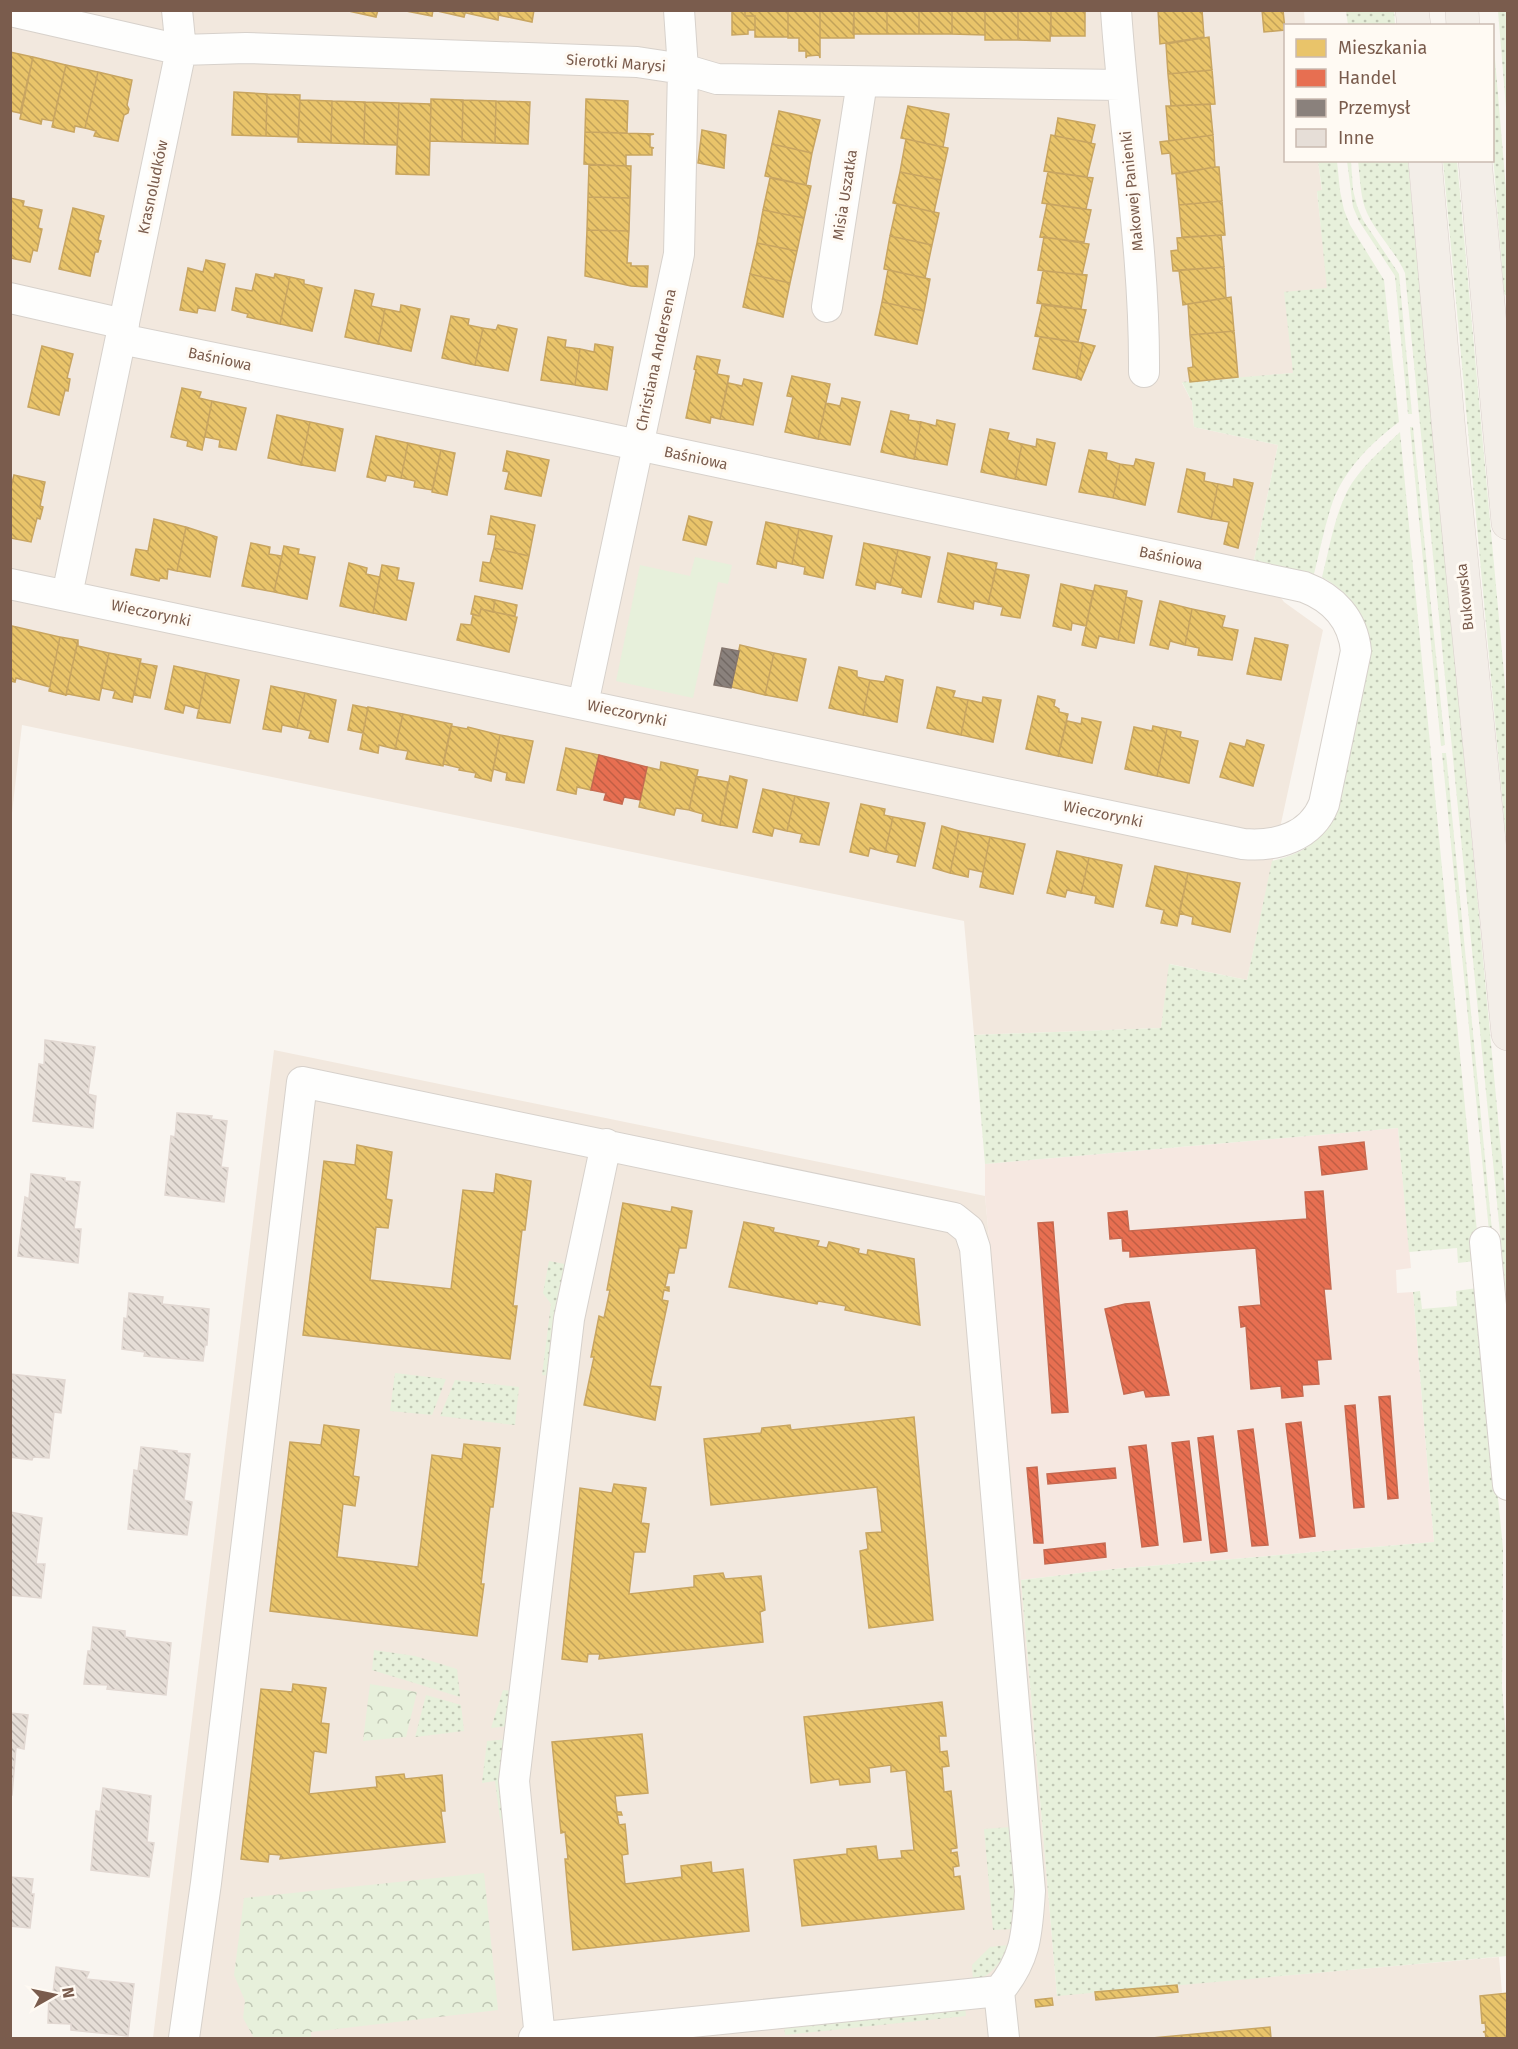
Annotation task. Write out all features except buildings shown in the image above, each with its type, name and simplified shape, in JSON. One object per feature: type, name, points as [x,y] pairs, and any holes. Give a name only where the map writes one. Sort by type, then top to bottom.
[{"type":"main road","name":"Bukowska","points":[[1425,162],[1450,444],[1508,1034]]},
{"type":"main road","points":[[1475,162],[1497,309],[1508,523]]},
{"type":"street","name":"Krasnoludków","points":[[67,595],[181,50],[177,10]]},
{"type":"street","name":"Christiana Andersena","points":[[584,704],[679,254],[683,69],[679,10]]},
{"type":"street","name":"Makowej Panienki","points":[[1116,10],[1121,85],[1145,314],[1144,372]]},
{"type":"street","points":[[10,11],[181,50]]},
{"type":"street","name":"Sierotki Marysi","points":[[181,50],[246,48],[637,62],[683,69],[717,79],[1121,85]]},
{"type":"street","name":"Misia Uszatka","points":[[827,307],[862,82]]},
{"type":"street","points":[[10,298],[122,331]]},
{"type":"street","name":"Baśniowa","points":[[122,331],[638,446],[1271,579],[1322,594],[1335,605],[1350,627],[1356,657],[1324,804],[1317,818],[1307,829],[1292,837],[1262,844],[1244,844]]},
{"type":"street","name":"Wieczorynki","points":[[10,584],[1244,844]]},
{"type":"street","points":[[184,2038],[206,1883],[302,1082],[954,1218],[969,1230],[975,1248],[1030,1891],[1022,1953],[1014,1974],[999,1991],[534,2038]]},
{"type":"street","points":[[540,2038],[514,1781],[569,1319],[606,1144]]},
{"type":"street","points":[[1485,1242],[1508,1485]]},
{"type":"street","points":[[999,1991],[1004,2038]]},
{"type":"shaded area","points":[[11,11],[1304,11],[1305,24],[1284,24],[1284,162],[1318,162],[1322,191],[1317,192],[1328,288],[1293,373],[1182,383],[1192,402],[1194,427],[1278,445],[1254,560],[1284,602],[1323,630],[1247,980],[1170,964],[1161,1028],[974,1035],[964,921],[22,725],[11,822]]},
{"type":"shaded area","points":[[274,1050],[985,1196],[1057,1995],[1499,1957],[1502,1993],[1508,1993],[1507,2038],[153,2038]]},
{"type":"shaded area","points":[[1398,1128],[1411,1268],[1396,1270],[1397,1293],[1413,1292],[1434,1542],[1114,1569],[1021,1580],[985,1196],[985,1164]]},
{"type":"green space","points":[[1346,11],[1394,11],[1395,24],[1348,24]]},
{"type":"green space","points":[[1498,11],[1507,11],[1507,120]]},
{"type":"green space","points":[[1494,48],[1507,201],[1507,296],[1504,294],[1494,162]]},
{"type":"green space","points":[[1318,162],[1337,162],[1344,210],[1350,225],[1384,280],[1399,422],[1360,457],[1338,489],[1314,574],[1254,560],[1278,445],[1194,427],[1192,402],[1182,382],[1293,373],[1284,292],[1327,288],[1317,191],[1322,190]]},
{"type":"green space","points":[[1347,162],[1351,162],[1353,190],[1363,220],[1399,274],[1412,414],[1408,414],[1395,276],[1359,221],[1353,207]]},
{"type":"green space","points":[[1358,162],[1408,162],[1507,1214],[1507,1304],[1405,273],[1369,217],[1361,190]]},
{"type":"green space","points":[[1443,162],[1457,162],[1507,706],[1507,850]]},
{"type":"green space","points":[[1410,427],[1413,427],[1445,745],[1441,746]]},
{"type":"green space","points":[[1400,432],[1478,1242],[1475,1261],[1458,1263],[1457,1248],[1409,1252],[1398,1128],[985,1164],[974,1035],[1161,1028],[1169,964],[1247,980],[1272,861],[1305,849],[1318,839],[1329,825],[1370,648],[1364,625],[1355,606],[1341,590],[1322,577],[1334,529],[1341,505],[1352,483],[1368,463]]},
{"type":"green space","points":[[695,557],[732,565],[728,584],[718,582],[693,698],[616,681],[640,565],[690,576]]},
{"type":"green space","points":[[1442,753],[1446,753],[1493,1241],[1490,1241]]},
{"type":"green space","points":[[549,1261],[570,1265],[552,1376],[542,1375],[551,1304],[543,1293]]},
{"type":"green space","points":[[1477,1288],[1503,1548],[1502,1687],[1508,1761],[1507,1956],[1057,1996],[1021,1580],[1114,1569],[1434,1542],[1413,1292],[1420,1291],[1422,1309],[1457,1306],[1456,1291]]},
{"type":"green space","points":[[395,1373],[446,1379],[432,1415],[390,1411]]},
{"type":"green space","points":[[455,1380],[519,1387],[515,1425],[440,1416]]},
{"type":"green space","points":[[374,1650],[415,1656],[457,1669],[460,1697],[372,1670]]},
{"type":"green space","points":[[370,1684],[417,1692],[406,1737],[363,1741]]},
{"type":"green space","points":[[503,1690],[514,1691],[510,1726],[491,1728]]},
{"type":"green space","points":[[426,1695],[461,1705],[464,1731],[415,1737]]},
{"type":"green space","points":[[509,1739],[506,1818],[500,1819],[495,1781],[482,1783],[487,1741]]},
{"type":"green space","points":[[1011,1827],[1016,1881],[1013,1929],[993,1930],[984,1829]]},
{"type":"green space","points":[[484,1873],[498,2010],[311,2032],[311,2038],[254,2038],[243,2018],[245,2001],[234,1975],[244,1898]]},
{"type":"green space","points":[[1008,1945],[995,1968],[973,1983],[972,1965],[990,1947]]},
{"type":"green space","points":[[965,2006],[966,2016],[785,2035],[784,2025]]}]
